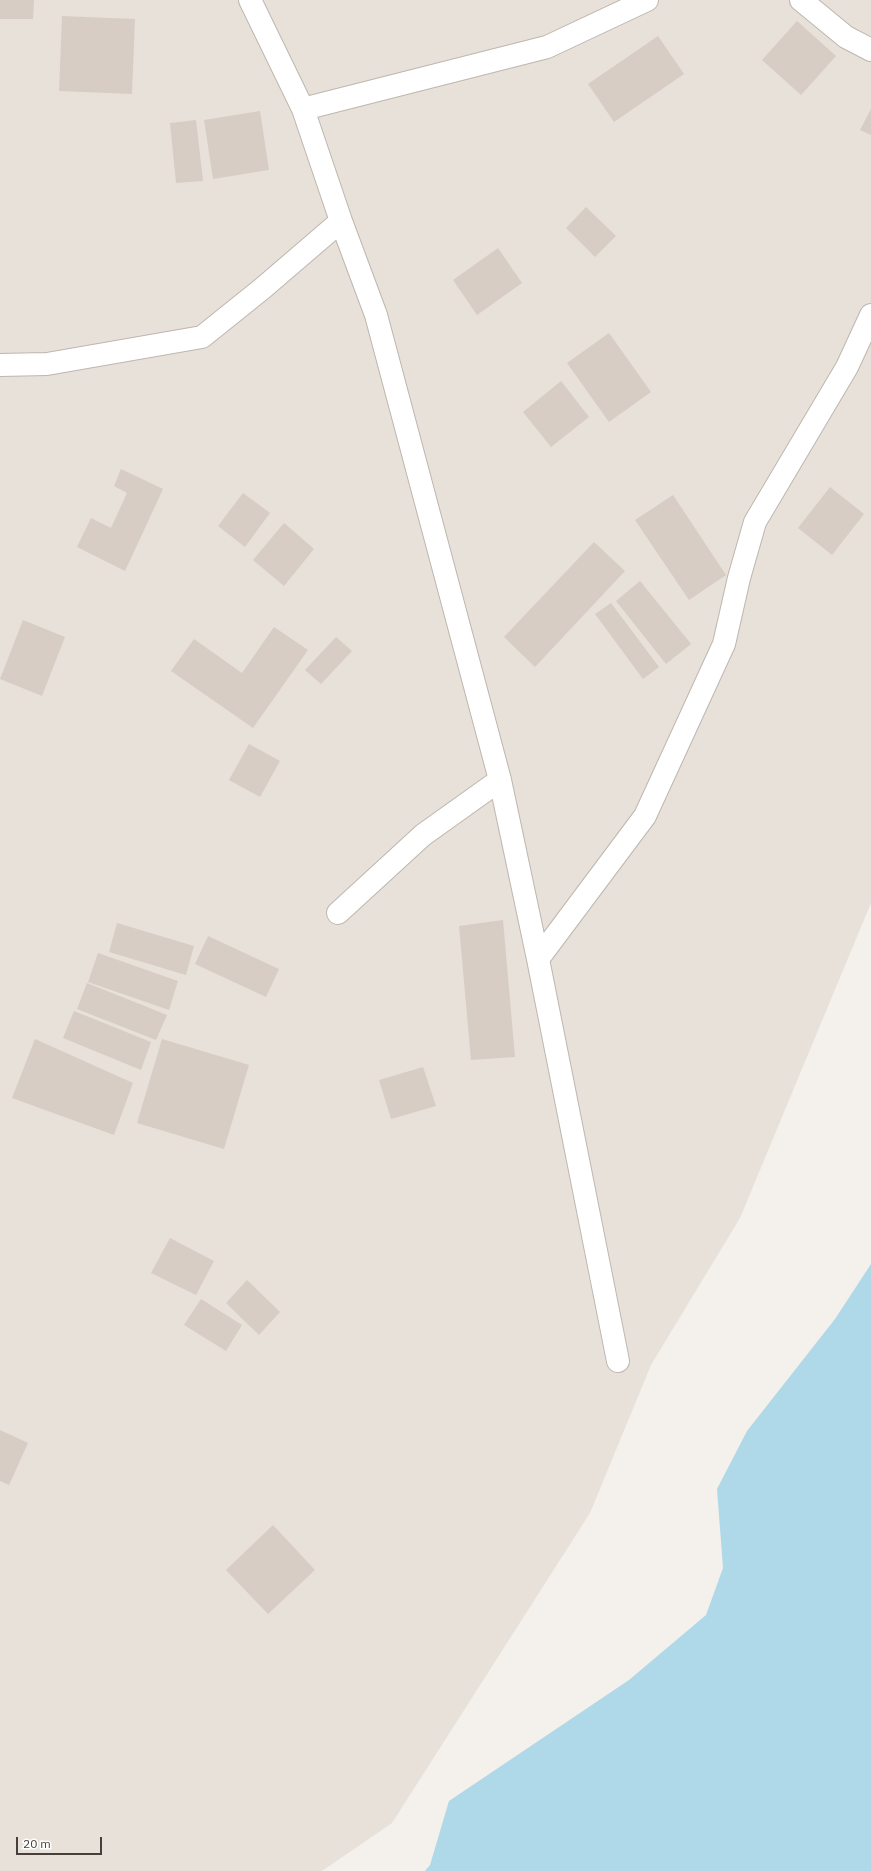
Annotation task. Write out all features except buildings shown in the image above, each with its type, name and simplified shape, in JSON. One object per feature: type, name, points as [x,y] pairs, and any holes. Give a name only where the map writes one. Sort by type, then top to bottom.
[{"type":"street","points":[[250,0],[303,109],[341,221],[376,315],[500,780],[538,959],[618,1361]]},
{"type":"street","points":[[303,109],[547,47],[647,0]]},
{"type":"street","points":[[801,0],[846,37],[871,50]]},
{"type":"street","points":[[0,365],[47,364],[202,337],[263,288],[341,221]]},
{"type":"street","points":[[538,959],[645,816],[724,644],[739,578],[755,522],[847,367],[871,315]]},
{"type":"street","points":[[338,913],[423,835],[500,780]]},
{"type":"shaded area","points":[[0,0],[871,0],[871,903],[740,1218],[651,1365],[590,1513],[392,1823],[322,1871],[0,1871]]},
{"type":"water","points":[[871,1264],[871,1871],[425,1871],[430,1865],[449,1801],[629,1680],[706,1615],[723,1568],[717,1489],[747,1431],[835,1319]]}]
